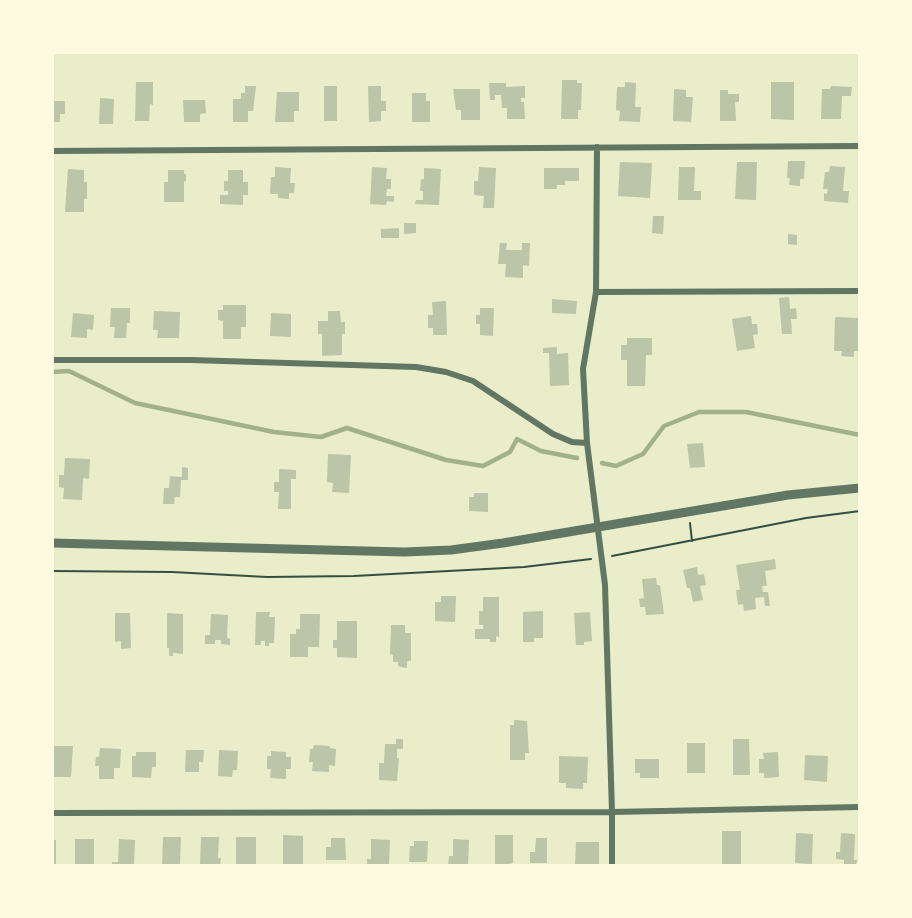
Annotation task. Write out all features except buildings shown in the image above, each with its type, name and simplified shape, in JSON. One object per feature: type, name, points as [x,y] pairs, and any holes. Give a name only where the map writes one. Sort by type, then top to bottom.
[{"type":"street","points":[[52,151],[860,146]]},
{"type":"street","points":[[597,147],[596,292],[583,369],[587,443],[605,585],[612,866]]},
{"type":"street","points":[[596,292],[860,291]]},
{"type":"street","points":[[52,360],[191,360],[416,367],[446,372],[473,381],[553,435],[572,442],[587,443]]},
{"type":"street","points":[[52,543],[405,552],[451,550],[789,495],[860,488]]},
{"type":"street","points":[[52,813],[612,812],[860,807]]},
{"type":"waterway","points":[[52,372],[69,371],[135,403],[274,432],[321,437],[347,428],[446,460],[483,466],[510,452],[517,439],[541,451],[577,458]]},
{"type":"waterway","points":[[602,463],[616,466],[643,454],[664,426],[699,412],[746,412],[860,435]]}]
